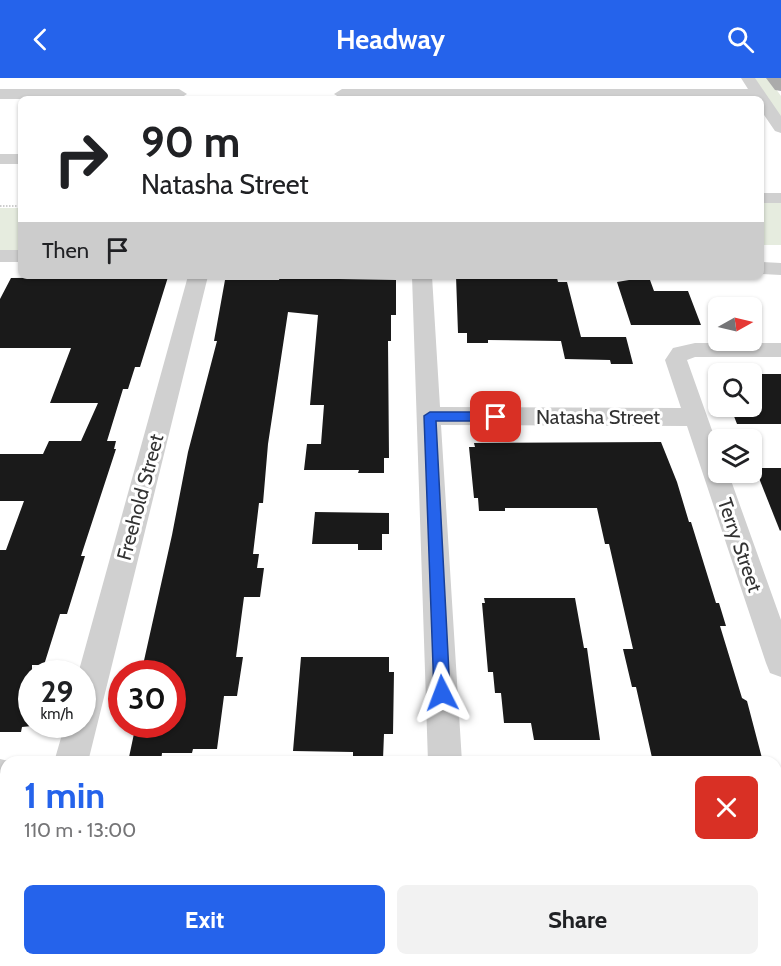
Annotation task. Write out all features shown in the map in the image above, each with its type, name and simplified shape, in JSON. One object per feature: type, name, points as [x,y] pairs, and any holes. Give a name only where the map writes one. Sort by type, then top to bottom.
[{"type":"main road","points":[[775,78],[781,86]]},
{"type":"street","points":[[0,94],[177,96],[185,78]]},
{"type":"street","points":[[342,96],[344,78]]},
{"type":"street","points":[[748,78],[758,94]]},
{"type":"street","points":[[651,96],[758,94]]},
{"type":"street","points":[[764,103],[781,128]]},
{"type":"street","points":[[0,159],[18,159]]},
{"type":"street","points":[[764,198],[781,198]]},
{"type":"street","points":[[0,256],[18,256]]},
{"type":"street","name":"Freehold Street","points":[[96,664],[197,279]]},
{"type":"street","points":[[422,279],[445,756]]},
{"type":"street","name":"Terry Street","points":[[781,350],[695,350],[681,353],[676,360],[781,663]]},
{"type":"street","name":"Natasha Street","points":[[430,416],[694,417]]},
{"type":"street","points":[[73,756],[77,738]]},
{"type":"path","points":[[0,206],[18,207]]},
{"type":"shaded area","points":[[753,78],[768,78],[781,96],[781,119]]},
{"type":"shaded area","points":[[764,202],[781,202],[781,245],[764,245]]},
{"type":"shaded area","points":[[0,208],[18,208],[18,251],[0,251]]},
{"type":"building","points":[[11,278],[167,279],[140,367],[135,367],[128,389],[123,389],[107,441],[116,441],[114,449],[116,449],[81,556],[85,556],[67,614],[60,614],[46,660],[18,660],[18,732],[0,732],[0,550],[6,550],[24,501],[0,501],[0,454],[43,454],[49,441],[81,441],[98,403],[50,403],[71,348],[0,348],[0,299]]},
{"type":"building","points":[[456,279],[557,279],[558,282],[567,282],[581,337],[626,337],[633,364],[611,364],[610,360],[565,359],[561,341],[488,340],[488,343],[467,343],[467,333],[458,333]]},
{"type":"building","points":[[225,280],[396,280],[396,315],[391,315],[391,341],[388,341],[389,458],[384,458],[384,473],[358,473],[359,470],[304,470],[307,444],[321,444],[324,405],[310,405],[318,315],[288,312],[268,444],[263,503],[259,503],[253,554],[259,554],[257,568],[264,568],[260,597],[244,597],[236,657],[243,657],[237,696],[224,696],[217,749],[193,749],[192,753],[162,753],[162,756],[129,756],[133,738],[186,738],[186,660],[144,660],[188,452],[217,341],[214,341]]},
{"type":"building","points":[[650,280],[654,291],[688,291],[701,325],[631,325],[617,282]]},
{"type":"building","points":[[762,374],[781,374],[781,424],[737,424],[734,417],[762,417]]},
{"type":"building","points":[[661,442],[677,482],[689,522],[691,522],[716,603],[719,603],[726,626],[720,626],[742,698],[747,701],[761,756],[652,756],[636,687],[632,687],[623,649],[633,649],[609,544],[605,544],[597,508],[505,508],[505,511],[479,511],[478,498],[474,498],[469,447],[475,447],[474,443]]},
{"type":"building","points":[[762,468],[781,468],[780,531],[761,483]]},
{"type":"building","points":[[315,512],[389,513],[389,534],[382,534],[382,550],[358,550],[358,544],[312,544]]},
{"type":"building","points":[[484,598],[575,598],[584,648],[587,648],[600,740],[534,740],[531,723],[504,723],[501,693],[495,693],[493,672],[488,672],[482,603],[485,603]]},
{"type":"building","points":[[301,657],[389,657],[389,672],[394,672],[393,734],[384,734],[383,756],[353,756],[353,752],[293,751]]},
{"type":"route","points":[[442,693],[430,416],[496,417]]}]
